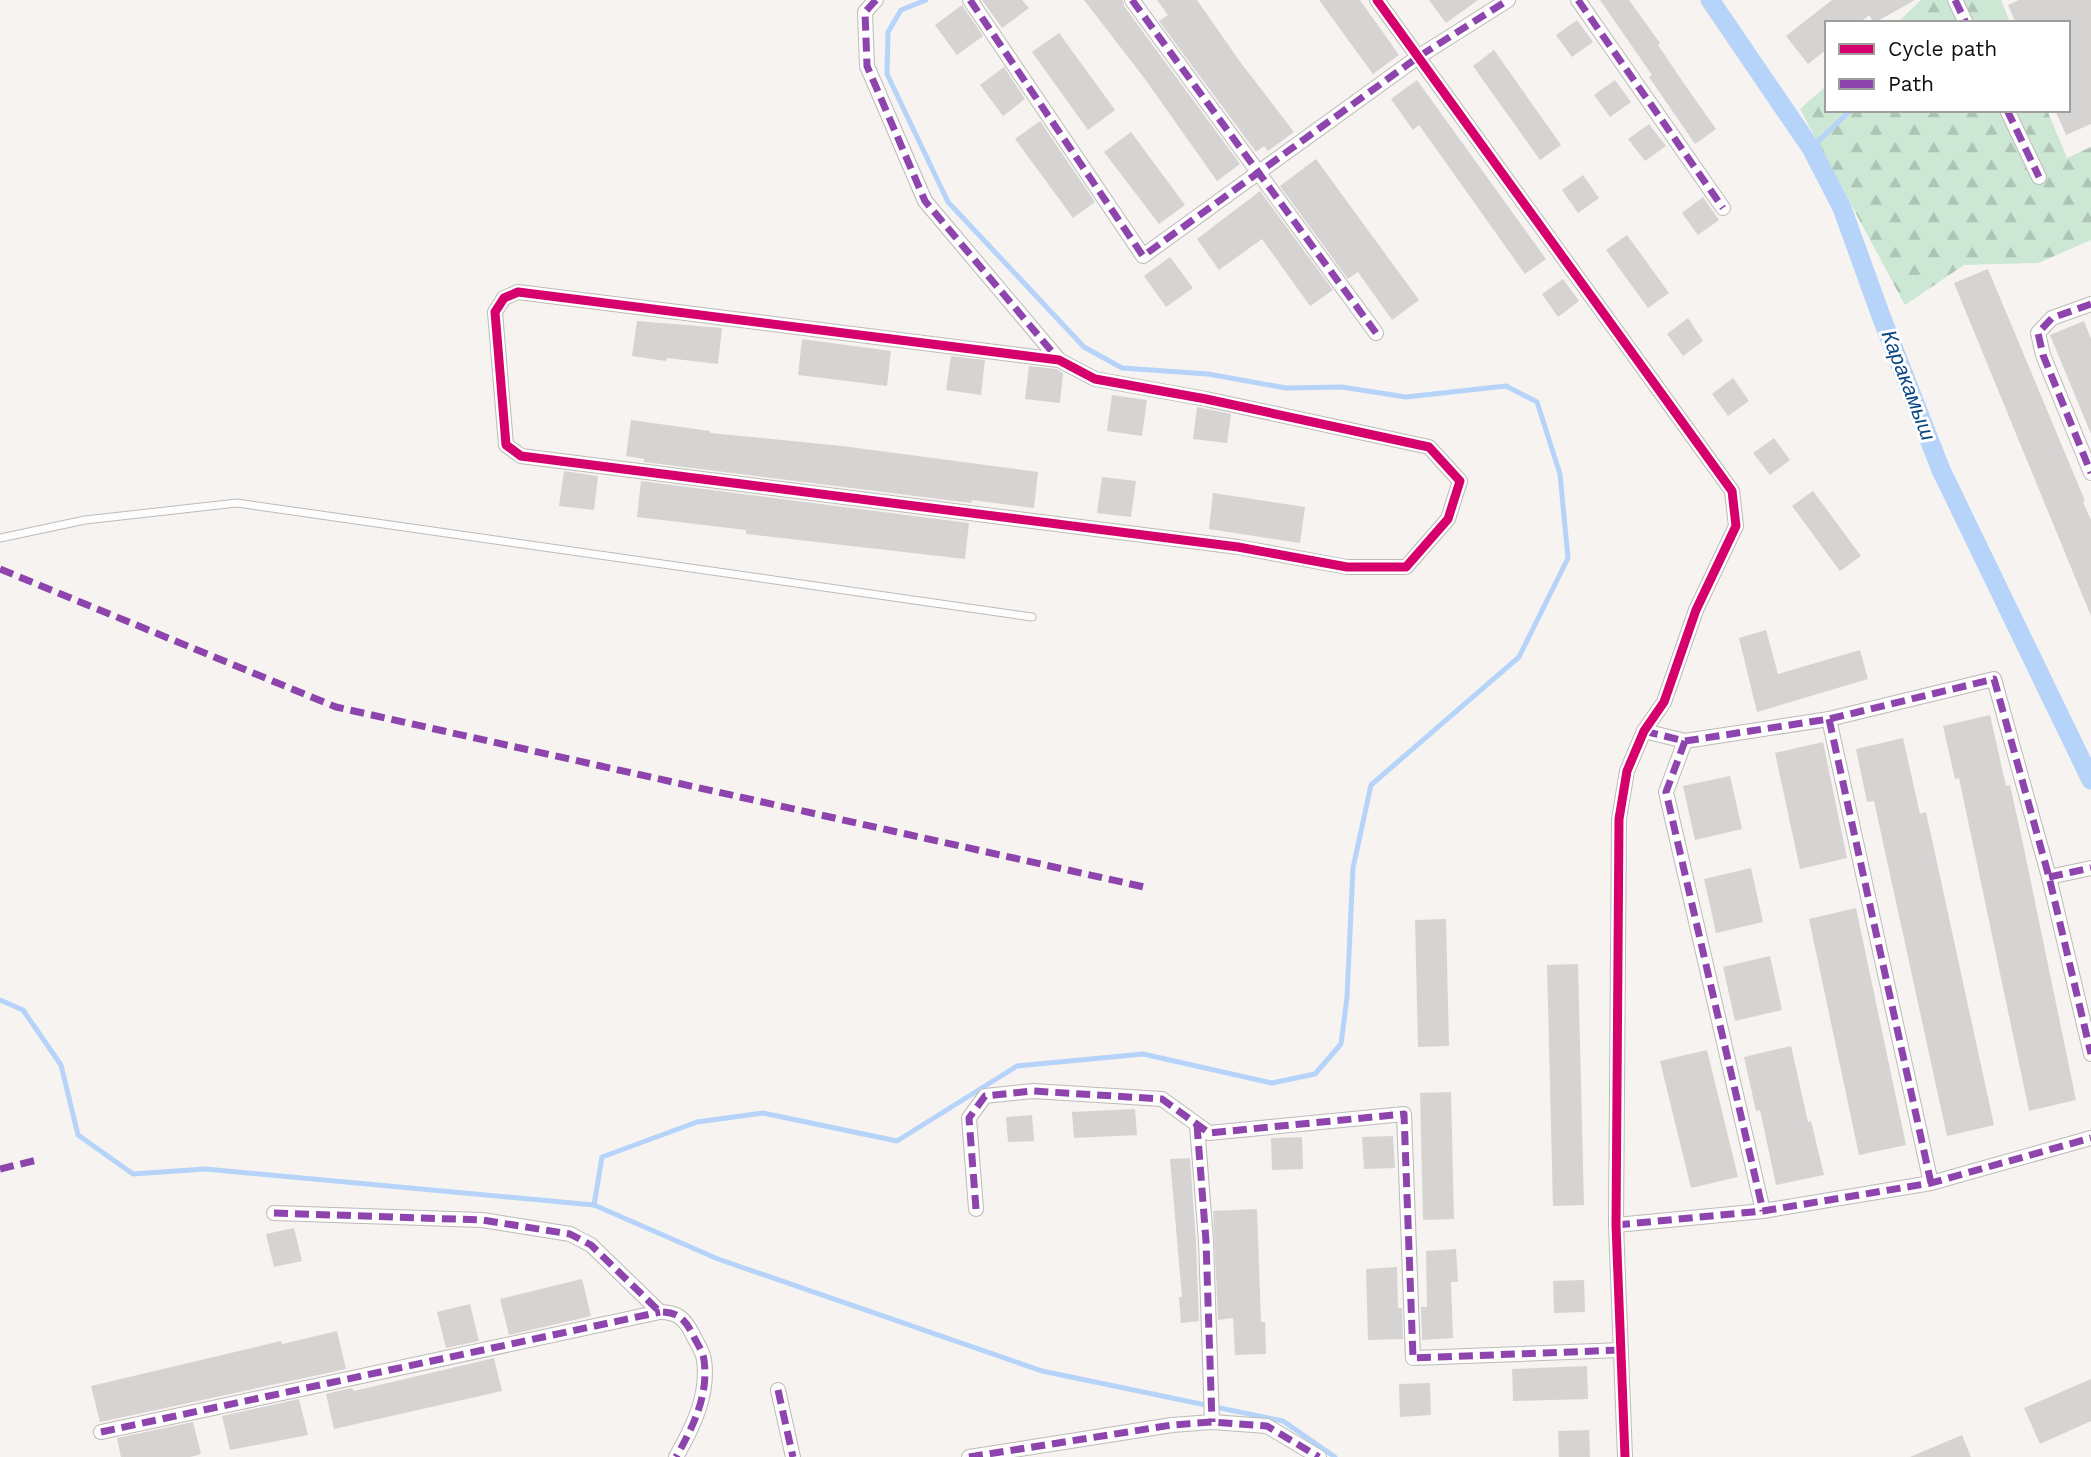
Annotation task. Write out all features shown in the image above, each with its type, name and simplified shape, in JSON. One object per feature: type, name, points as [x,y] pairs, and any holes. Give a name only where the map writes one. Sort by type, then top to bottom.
[{"type":"street","points":[[876,0],[865,12],[867,66],[925,201],[1059,360],[1095,379],[1206,399],[1429,447],[1460,481],[1448,519],[1406,567],[1347,567],[1238,547],[522,456],[506,445],[495,312],[504,298],[518,292],[1059,360]]},
{"type":"street","points":[[971,0],[1143,256],[1418,57],[1508,0]]},
{"type":"street","points":[[1132,0],[1376,332]]},
{"type":"street","points":[[1377,0],[1732,491],[1736,526],[1696,610],[1664,702],[1644,731],[1627,771],[1619,819],[1616,1225],[1625,1457]]},
{"type":"street","points":[[1578,0],[1723,208]]},
{"type":"street","points":[[1955,0],[1965,21]]},
{"type":"street","points":[[2008,112],[2039,177]]},
{"type":"street","points":[[2091,304],[2052,318],[2038,333],[2043,355],[2091,473]]},
{"type":"street","points":[[1644,731],[1685,741],[1829,719],[1994,679],[2049,877],[2091,1054]]},
{"type":"street","points":[[1829,719],[1931,1183]]},
{"type":"street","points":[[1685,741],[1666,792],[1763,1211]]},
{"type":"street","points":[[2049,877],[2091,868]]},
{"type":"street","points":[[976,1209],[969,1118],[985,1096],[1033,1091],[1162,1099],[1209,1133],[1404,1114],[1413,1358],[1621,1350]]},
{"type":"street","points":[[1197,1125],[1206,1254],[1212,1422]]},
{"type":"street","points":[[1616,1225],[1763,1211],[1931,1183],[2091,1138]]},
{"type":"street","points":[[274,1213],[482,1220],[570,1234],[591,1245],[660,1312]]},
{"type":"street","points":[[101,1432],[660,1312],[675,1312],[687,1323],[704,1357],[704,1392],[691,1431],[676,1457]]},
{"type":"street","points":[[778,1390],[793,1457]]},
{"type":"street","points":[[969,1457],[1172,1425],[1212,1422],[1267,1426],[1319,1457]]},
{"type":"lane","points":[[0,538],[85,520],[237,503],[1032,617]]},
{"type":"green space","points":[[1921,0],[2001,0],[2009,21],[1899,21]]},
{"type":"green space","points":[[1825,87],[1825,112],[2048,112],[2067,158],[2091,147],[2091,240],[2038,263],[1964,265],[1905,305],[1800,109]]},
{"type":"building","points":[[982,0],[1022,0],[1029,8],[1002,28]]},
{"type":"building","points":[[1084,0],[1123,0],[1124,6],[1240,164],[1217,181],[1145,79]]},
{"type":"building","points":[[1157,0],[1197,0],[1294,132],[1268,151],[1264,146],[1256,152],[1159,21],[1168,15]]},
{"type":"building","points":[[1319,0],[1360,0],[1399,55],[1373,74]]},
{"type":"building","points":[[1429,0],[1478,0],[1446,23]]},
{"type":"building","points":[[1600,0],[1629,0],[1716,129],[1695,144],[1649,77],[1652,75]]},
{"type":"building","points":[[1832,0],[1915,0],[1878,21],[1873,21],[1869,15],[1862,21],[1825,21],[1825,51],[1808,64],[1786,36]]},
{"type":"building","points":[[2019,0],[2091,0],[2091,124],[2066,135],[2056,112],[2070,112],[2070,21],[2015,21],[2008,5]]},
{"type":"building","points":[[962,5],[983,36],[957,55],[935,25]]},
{"type":"building","points":[[1577,20],[1593,42],[1572,57],[1556,35]]},
{"type":"building","points":[[1059,33],[1115,110],[1088,130],[1032,52]]},
{"type":"building","points":[[1494,50],[1561,145],[1540,160],[1473,66]]},
{"type":"building","points":[[1004,67],[1025,99],[1003,116],[980,85]]},
{"type":"building","points":[[1417,80],[1546,259],[1525,274],[1419,125],[1413,130],[1391,99]]},
{"type":"building","points":[[1615,80],[1631,102],[1610,117],[1594,95]]},
{"type":"building","points":[[1040,121],[1095,202],[1073,218],[1015,139]]},
{"type":"building","points":[[1649,124],[1666,146],[1645,161],[1628,139]]},
{"type":"building","points":[[1131,132],[1185,205],[1159,224],[1104,152]]},
{"type":"building","points":[[1316,159],[1419,300],[1392,320],[1358,272],[1348,279],[1280,186]]},
{"type":"building","points":[[1583,175],[1599,198],[1578,213],[1562,190]]},
{"type":"building","points":[[1260,191],[1333,290],[1310,306],[1262,239],[1219,270],[1197,239]]},
{"type":"building","points":[[1703,197],[1719,220],[1698,235],[1682,213]]},
{"type":"building","points":[[1627,235],[1669,293],[1648,308],[1606,250]]},
{"type":"building","points":[[1170,257],[1193,288],[1166,307],[1144,276]]},
{"type":"building","points":[[1988,269],[2091,520],[2091,616],[1954,283]]},
{"type":"building","points":[[1563,279],[1579,301],[1558,317],[1542,294]]},
{"type":"building","points":[[1688,318],[1703,341],[1683,356],[1667,334]]},
{"type":"building","points":[[637,321],[722,328],[718,364],[632,356]]},
{"type":"building","points":[[2084,321],[2091,339],[2091,434],[2050,335]]},
{"type":"building","points":[[802,339],[891,351],[887,386],[798,375]]},
{"type":"building","points":[[951,356],[985,360],[981,395],[946,390]]},
{"type":"building","points":[[1029,366],[1056,369],[1063,373],[1060,403],[1025,399]]},
{"type":"building","points":[[1733,378],[1749,401],[1728,416],[1712,394]]},
{"type":"building","points":[[1112,395],[1147,400],[1142,436],[1107,431]]},
{"type":"building","points":[[1197,407],[1231,414],[1227,443],[1193,439]]},
{"type":"building","points":[[631,420],[710,433],[842,446],[1038,472],[1034,508],[972,500],[971,503],[644,462],[644,459],[626,456]]},
{"type":"building","points":[[1774,438],[1790,460],[1770,475],[1753,453]]},
{"type":"building","points":[[564,471],[598,476],[594,510],[559,506]]},
{"type":"building","points":[[1102,477],[1136,481],[1131,517],[1097,513]]},
{"type":"building","points":[[641,481],[969,523],[965,559],[746,534],[746,530],[637,517]]},
{"type":"building","points":[[1813,491],[1861,556],[1840,571],[1792,506]]},
{"type":"building","points":[[1213,493],[1305,507],[1300,543],[1209,529]]},
{"type":"building","points":[[1766,630],[1778,674],[1860,650],[1868,679],[1757,712],[1739,638]]},
{"type":"building","points":[[1990,715],[2006,786],[2010,785],[2076,1100],[2029,1111],[1959,778],[1955,779],[1943,726]]},
{"type":"building","points":[[1903,738],[1920,814],[1926,812],[1994,1125],[1947,1136],[1874,801],[1867,802],[1856,749]]},
{"type":"building","points":[[1823,742],[1847,858],[1800,869],[1775,753]]},
{"type":"building","points":[[1730,776],[1742,829],[1695,840],[1683,786]]},
{"type":"building","points":[[1751,868],[1763,922],[1716,933],[1704,879]]},
{"type":"building","points":[[1856,908],[1906,1145],[1859,1155],[1809,919]]},
{"type":"building","points":[[1446,919],[1449,1046],[1418,1047],[1415,920]]},
{"type":"building","points":[[1770,956],[1782,1010],[1735,1021],[1723,967]]},
{"type":"building","points":[[1578,964],[1584,1205],[1553,1206],[1547,965]]},
{"type":"building","points":[[1791,1046],[1808,1122],[1811,1121],[1824,1175],[1776,1185],[1760,1110],[1756,1111],[1744,1057]]},
{"type":"building","points":[[1707,1050],[1738,1177],[1691,1188],[1660,1061]]},
{"type":"building","points":[[1451,1092],[1454,1219],[1423,1220],[1420,1093]]},
{"type":"building","points":[[1135,1109],[1137,1135],[1074,1138],[1072,1112]]},
{"type":"building","points":[[1032,1115],[1034,1141],[1008,1142],[1006,1117]]},
{"type":"building","points":[[1393,1136],[1395,1168],[1364,1169],[1362,1137]]},
{"type":"building","points":[[1302,1137],[1303,1169],[1272,1170],[1271,1138]]},
{"type":"building","points":[[1190,1158],[1199,1321],[1181,1323],[1179,1297],[1182,1297],[1170,1159]]},
{"type":"building","points":[[1257,1209],[1261,1322],[1265,1322],[1266,1354],[1235,1355],[1233,1318],[1218,1320],[1213,1211]]},
{"type":"building","points":[[294,1228],[302,1261],[274,1267],[266,1234]]},
{"type":"building","points":[[1456,1249],[1458,1282],[1451,1282],[1453,1338],[1422,1340],[1421,1307],[1427,1307],[1426,1251]]},
{"type":"building","points":[[1397,1267],[1398,1308],[1402,1308],[1403,1339],[1368,1340],[1366,1269]]},
{"type":"building","points":[[582,1279],[591,1316],[509,1335],[500,1299]]},
{"type":"building","points":[[1584,1280],[1585,1312],[1554,1313],[1553,1281]]},
{"type":"building","points":[[470,1304],[479,1341],[446,1348],[437,1312]]},
{"type":"building","points":[[337,1331],[346,1369],[100,1422],[91,1386],[281,1341],[282,1344]]},
{"type":"building","points":[[494,1358],[502,1391],[334,1429],[326,1394],[351,1388],[354,1391]]},
{"type":"building","points":[[1587,1366],[1588,1399],[1513,1401],[1512,1369]]},
{"type":"building","points":[[2091,1379],[2091,1421],[2040,1444],[2024,1408]]},
{"type":"building","points":[[1430,1383],[1431,1415],[1400,1417],[1399,1384]]},
{"type":"building","points":[[299,1399],[308,1435],[230,1450],[222,1416]]},
{"type":"building","points":[[193,1422],[201,1454],[190,1457],[121,1457],[117,1438]]},
{"type":"building","points":[[1589,1430],[1590,1457],[1559,1457],[1558,1431]]},
{"type":"building","points":[[1962,1435],[1971,1457],[1910,1457]]},
{"type":"waterway","points":[[594,1205],[602,1157],[697,1122],[763,1113],[897,1141],[1017,1066],[1143,1054],[1272,1083],[1315,1074],[1341,1044],[1347,997],[1353,868],[1371,785],[1519,657],[1568,558],[1560,474],[1537,402],[1506,386],[1406,397],[1342,387],[1286,388],[1208,374],[1122,368],[1084,347],[948,202],[887,74],[888,32],[901,10],[926,0]]},
{"type":"waterway","name":"Каракамыш","points":[[1710,0],[1811,148],[1842,208],[1941,470],[2091,780]]},
{"type":"waterway","points":[[1811,148],[1849,112]]},
{"type":"waterway","points":[[0,1000],[23,1010],[61,1065],[78,1135],[133,1174],[205,1169],[594,1205],[718,1259],[1042,1371],[1283,1421],[1335,1457]]},
{"type":"marked path","points":[[876,0],[865,12],[867,66],[925,201],[1059,360]]},
{"type":"marked path","points":[[970,0],[1143,256],[1418,57],[1508,0]]},
{"type":"marked path","points":[[1132,0],[1376,333]]},
{"type":"marked path","points":[[1578,0],[1723,208]]},
{"type":"marked path","points":[[1955,0],[1965,21]]},
{"type":"marked path","points":[[2008,112],[2039,177]]},
{"type":"marked path","points":[[2091,304],[2052,318],[2038,333],[2043,355],[2091,473]]},
{"type":"marked path","points":[[0,569],[336,707],[1144,887]]},
{"type":"marked path","points":[[1644,731],[1685,741],[1829,719],[1994,679],[2049,877],[2091,1054]]},
{"type":"marked path","points":[[1829,719],[1931,1183]]},
{"type":"marked path","points":[[1685,741],[1666,792],[1763,1211]]},
{"type":"marked path","points":[[2049,877],[2091,868]]},
{"type":"marked path","points":[[976,1209],[969,1118],[985,1096],[1033,1091],[1162,1099],[1209,1133],[1404,1114],[1413,1358],[1621,1350]]},
{"type":"marked path","points":[[1197,1125],[1206,1241],[1212,1422]]},
{"type":"marked path","points":[[1616,1225],[1763,1211],[1931,1183],[2091,1138]]},
{"type":"marked path","points":[[0,1169],[37,1160]]},
{"type":"marked path","points":[[274,1213],[482,1220],[570,1234],[591,1245],[660,1312],[672,1313],[684,1321],[702,1353],[705,1373],[702,1398],[694,1422],[676,1457]]},
{"type":"marked path","points":[[101,1432],[660,1312]]},
{"type":"marked path","points":[[778,1390],[793,1457]]},
{"type":"marked path","points":[[969,1457],[1172,1425],[1212,1422],[1267,1426],[1319,1457]]},
{"type":"cycle path","points":[[1377,0],[1732,491],[1736,526],[1696,610],[1664,702],[1644,731],[1627,771],[1619,819],[1616,1225],[1625,1457]]},
{"type":"cycle path","points":[[518,292],[1059,360],[1095,379],[1206,399],[1429,447],[1460,481],[1448,519],[1406,567],[1347,567],[1238,547],[521,456],[506,445],[495,312],[504,298],[518,292]]}]
